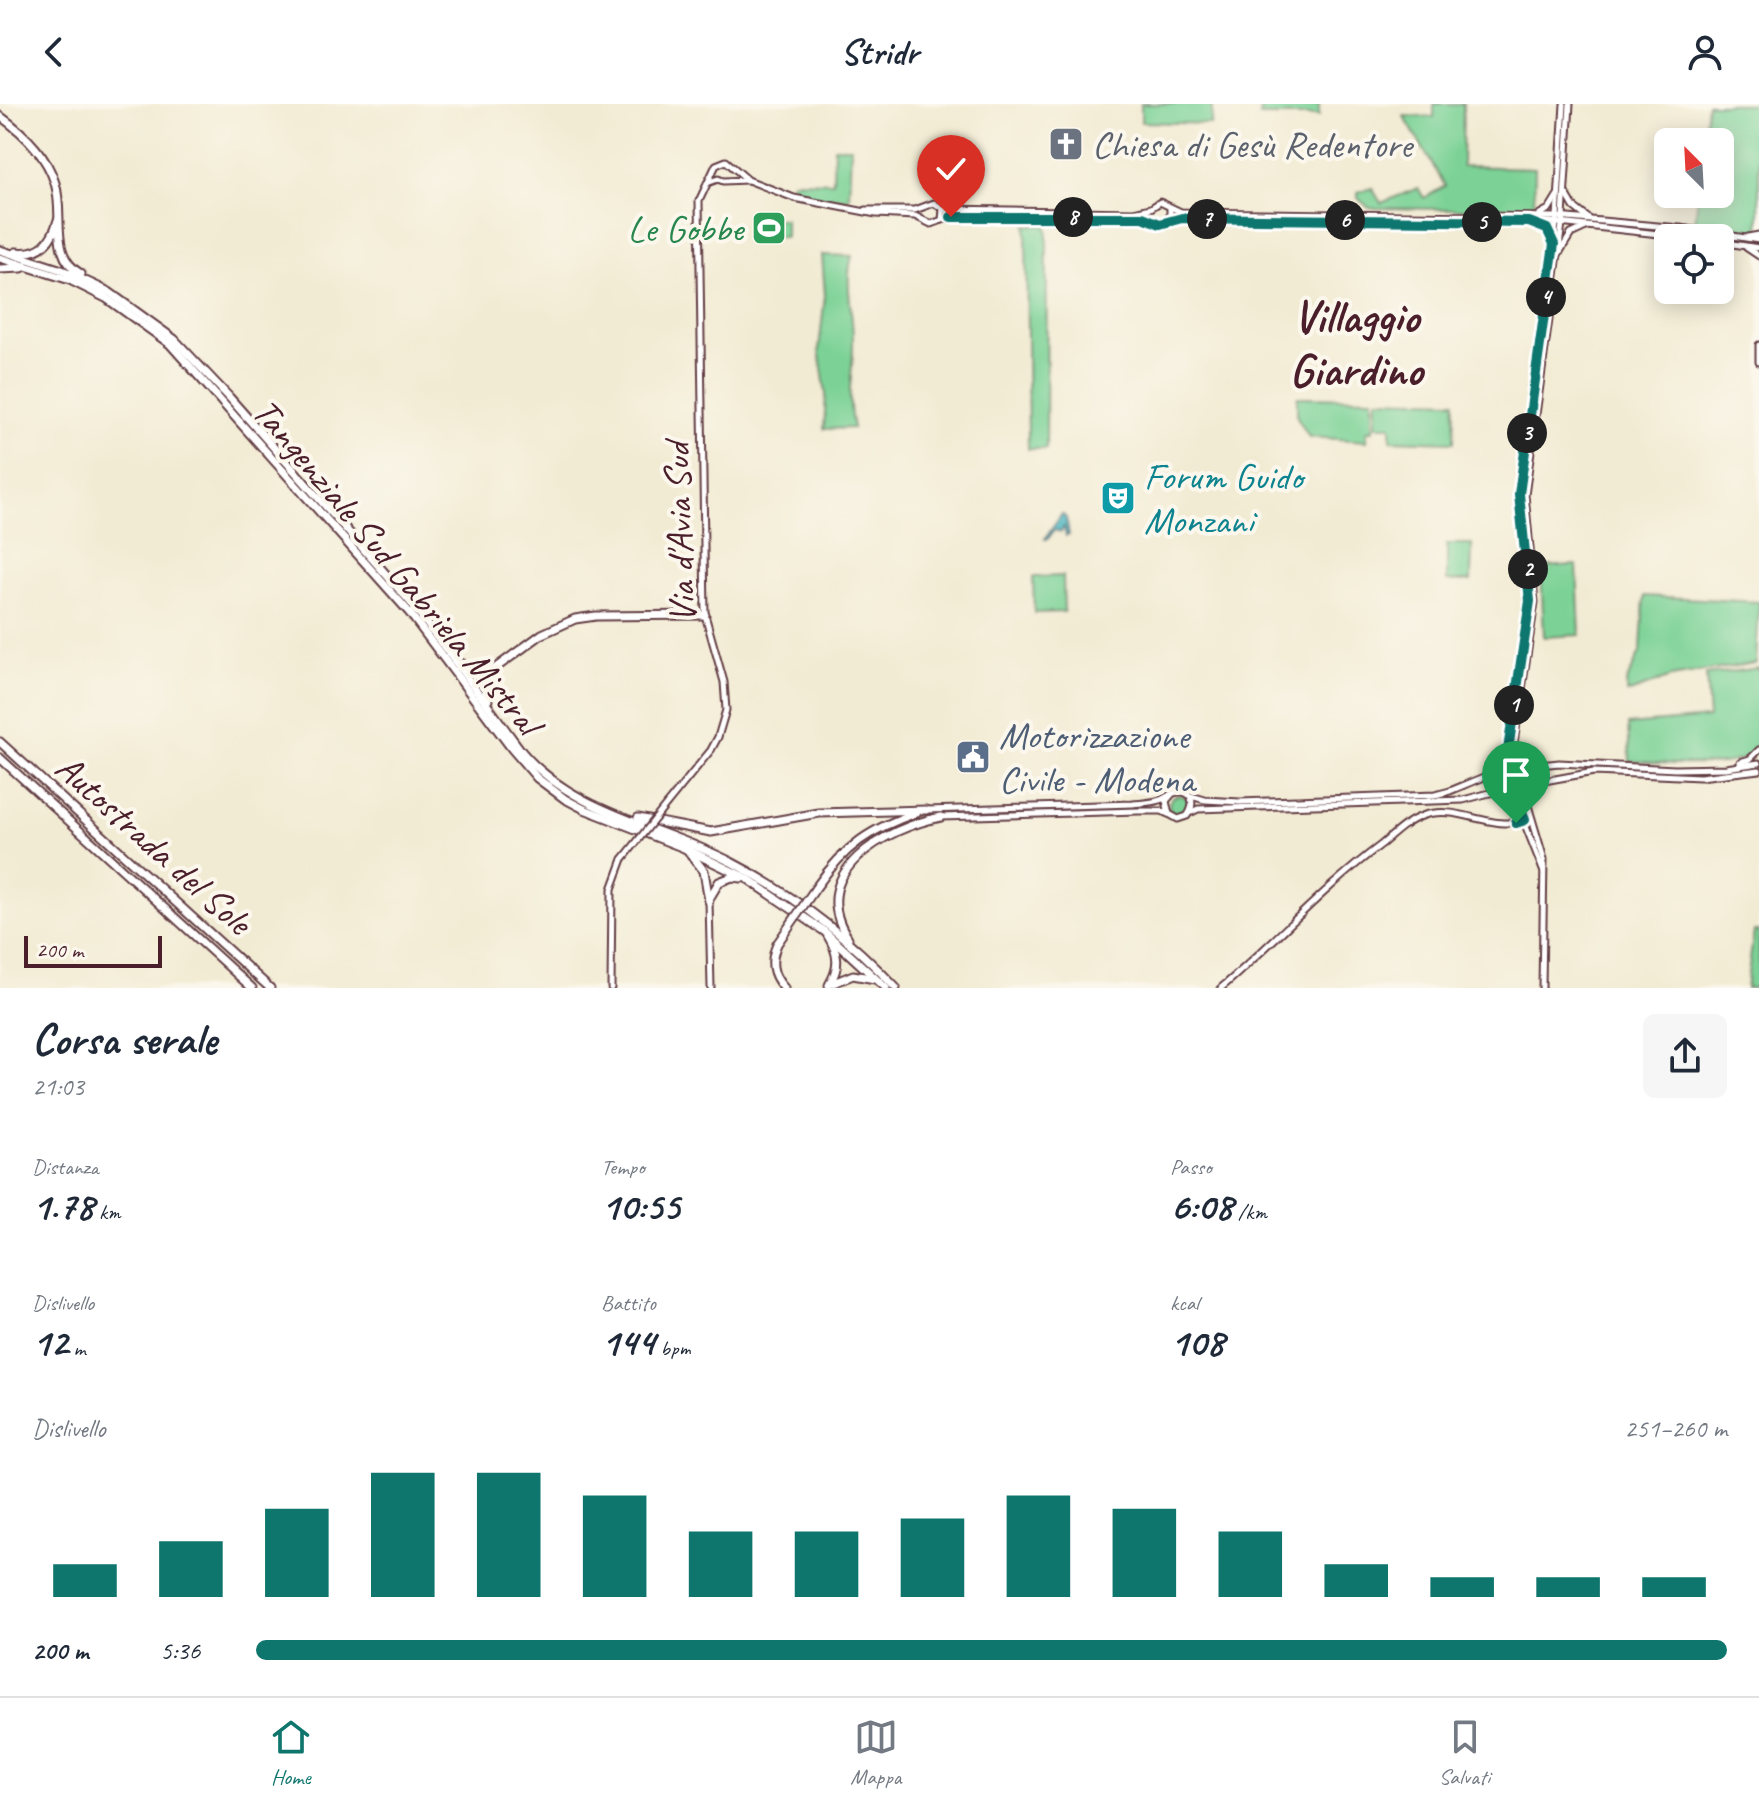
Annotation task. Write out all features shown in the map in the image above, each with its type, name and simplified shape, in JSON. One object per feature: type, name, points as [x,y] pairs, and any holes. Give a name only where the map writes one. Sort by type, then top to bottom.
[{"type":"highway","points":[[0,116],[32,143],[56,185],[60,244],[65,261],[110,293]]},
{"type":"highway","points":[[0,249],[23,253],[39,250],[52,237],[60,214]]},
{"type":"highway","points":[[0,249],[62,270],[110,293]]},
{"type":"highway","points":[[0,258],[70,280]]},
{"type":"highway","points":[[0,269],[17,267],[70,280]]},
{"type":"highway","name":"Tangenziale Sud Gabriela Mistral","points":[[70,280],[125,309],[170,344],[314,498]]},
{"type":"highway","name":"Tangenziale Sud Gabriela Mistral","points":[[110,293],[174,339],[229,397],[348,537],[428,625],[505,729],[542,773],[568,792],[637,826]]},
{"type":"highway","name":"Tangenziale Sud Gabriela Mistral","points":[[348,537],[537,778],[584,809],[637,826]]},
{"type":"highway","points":[[505,729],[483,689],[483,682],[490,672],[542,634],[575,619],[596,616],[705,615]]},
{"type":"highway","points":[[428,625],[470,672],[490,672]]},
{"type":"highway","name":"Autostrada del Sole","points":[[0,742],[270,988]]},
{"type":"highway","name":"Autostrada del Sole","points":[[0,758],[252,988]]},
{"type":"highway","points":[[605,810],[711,832],[819,813],[926,810]]},
{"type":"highway","points":[[784,988],[774,976],[772,968],[777,944],[832,864],[858,840],[926,810]]},
{"type":"highway","points":[[853,946],[837,918],[834,905],[838,883],[846,871],[882,837],[906,826],[941,817]]},
{"type":"highway","points":[[900,819],[941,817]]},
{"type":"highway","points":[[637,826],[748,879],[824,931],[886,988]]},
{"type":"highway","points":[[637,826],[733,863],[789,897],[853,946],[896,988]]},
{"type":"highway","points":[[684,848],[704,871],[709,901]]},
{"type":"highway","points":[[709,901],[714,887],[725,878],[748,879]]},
{"type":"highway","points":[[824,931],[838,960],[827,987]]},
{"type":"highway","points":[[827,987],[853,975],[880,981]]},
{"type":"street","points":[[1533,783],[1534,772],[1515,753],[1514,743],[1536,589],[1525,495],[1565,187],[1567,104]]},
{"type":"street","points":[[926,810],[1133,804],[1163,799],[1180,792],[1205,800],[1240,802],[1435,795],[1501,770],[1508,762],[1530,601],[1519,494],[1560,220],[1559,192],[1567,104]]},
{"type":"street","points":[[718,179],[714,172],[716,165],[723,161],[731,163],[748,180]]},
{"type":"street","points":[[731,179],[735,170]]},
{"type":"street","name":"Via d'Avia Sud","points":[[611,988],[614,877],[623,859],[711,750],[726,710],[724,682],[705,615],[699,201],[714,172]]},
{"type":"street","points":[[707,183],[718,179],[748,180],[804,200],[925,219],[934,224],[951,217],[1151,219],[1160,224],[1182,218],[1531,219],[1549,209],[1559,192]]},
{"type":"street","points":[[1565,187],[1574,207],[1589,223]]},
{"type":"street","points":[[857,209],[915,210],[934,203],[943,209],[1134,212],[1160,202],[1181,212],[1560,220],[1654,232]]},
{"type":"street","points":[[925,206],[925,219]]},
{"type":"street","points":[[1151,208],[1151,219]]},
{"type":"street","points":[[942,220],[943,209]]},
{"type":"street","points":[[1168,221],[1170,209]]},
{"type":"street","points":[[1531,219],[1547,229],[1554,244]]},
{"type":"street","points":[[1557,256],[1571,234],[1589,223],[1654,227]]},
{"type":"street","points":[[1734,235],[1759,238]]},
{"type":"street","points":[[1734,244],[1759,248]]},
{"type":"street","points":[[1739,245],[1759,256]]},
{"type":"street","points":[[1759,345],[1759,362]]},
{"type":"street","points":[[1726,768],[1750,759],[1759,750]]},
{"type":"street","points":[[1508,762],[1521,759]]},
{"type":"street","points":[[1531,766],[1559,763],[1675,769],[1726,768],[1759,763]]},
{"type":"street","points":[[1501,770],[1500,780],[1505,789],[1512,793],[1524,792],[1533,783],[1587,772],[1700,777],[1759,770]]},
{"type":"street","points":[[941,817],[1162,811],[1183,818],[1198,809],[1463,800],[1505,789]]},
{"type":"street","points":[[1524,792],[1544,859],[1542,988]]},
{"type":"street","points":[[1512,793],[1545,875]]},
{"type":"street","points":[[1172,794],[1166,806],[1173,817]]},
{"type":"street","points":[[1187,794],[1193,805],[1191,813]]},
{"type":"street","points":[[1221,988],[1345,873],[1416,819],[1435,812],[1448,812],[1507,824],[1525,820]]},
{"type":"street","points":[[709,901],[711,988]]},
{"type":"green space","points":[[1141,104],[1212,104],[1211,124],[1141,122]]},
{"type":"green space","points":[[1261,104],[1319,104],[1319,116],[1260,116]]},
{"type":"green space","points":[[1434,104],[1463,104],[1462,166],[1535,168],[1534,210],[1369,208],[1358,198],[1358,192],[1372,188],[1381,203],[1418,188],[1424,198],[1445,186],[1404,116],[1434,117]]},
{"type":"green space","points":[[1707,104],[1759,104],[1759,233],[1734,229],[1734,224],[1695,222],[1696,208],[1734,208],[1734,128],[1704,128]]},
{"type":"green space","points":[[834,147],[851,147],[849,199],[808,196],[791,191],[792,181],[833,182]]},
{"type":"green space","name":"Le Gobbe","points":[[754,219],[785,219],[785,237],[754,237]]},
{"type":"green space","points":[[1026,225],[1047,226],[1046,449],[1028,449]]},
{"type":"green space","points":[[822,255],[852,256],[849,287],[853,339],[850,393],[853,428],[824,429],[826,394],[819,349],[825,295]]},
{"type":"green space","points":[[1297,397],[1373,398],[1373,431],[1367,431],[1366,441],[1309,437],[1297,417]]},
{"type":"green space","points":[[1377,399],[1455,401],[1454,442],[1391,440],[1391,426],[1376,426]]},
{"type":"green space","points":[[1447,544],[1472,544],[1471,581],[1447,581]]},
{"type":"green space","points":[[1577,565],[1580,635],[1544,637],[1541,567]]},
{"type":"green space","points":[[1063,576],[1064,612],[1034,613],[1033,577]]},
{"type":"green space","points":[[1644,596],[1759,602],[1756,663],[1671,677],[1627,693],[1626,683],[1641,650]]},
{"type":"green space","points":[[1759,668],[1759,738],[1751,755],[1740,760],[1710,764],[1630,761],[1628,725],[1709,718],[1706,675]]},
{"type":"green space","points":[[1517,762],[1527,766],[1531,776],[1527,786],[1517,790],[1507,786],[1503,776],[1507,766]]},
{"type":"green space","points":[[1175,795],[1183,795],[1189,805],[1183,815],[1175,815],[1169,809],[1169,801]]},
{"type":"green space","points":[[1754,931],[1759,931],[1759,988],[1746,988]]},
{"type":"water","points":[[1062,514],[1066,518],[1069,535],[1066,536],[1064,527],[1061,532],[1054,530],[1045,539]]},
{"type":"place","name":"Chiesa di Gesù Redentore","points":[[1066,144]]},
{"type":"place","name":"Le Gobbe","points":[[769,228]]},
{"type":"place","name":"Forum Guido Monzani","points":[[1118,498]]},
{"type":"place","name":"Motorizzazione Civile - Modena","points":[[973,757]]},
{"type":"district","name":"Villaggio Giardino","points":[[1356,342]]},
{"type":"route","points":[[951,217],[1143,217],[1160,224],[1182,218],[1529,222],[1547,229],[1554,244],[1519,494],[1530,601],[1508,762],[1503,765],[1500,775],[1502,785],[1518,801],[1525,820],[1516,823]]}]
